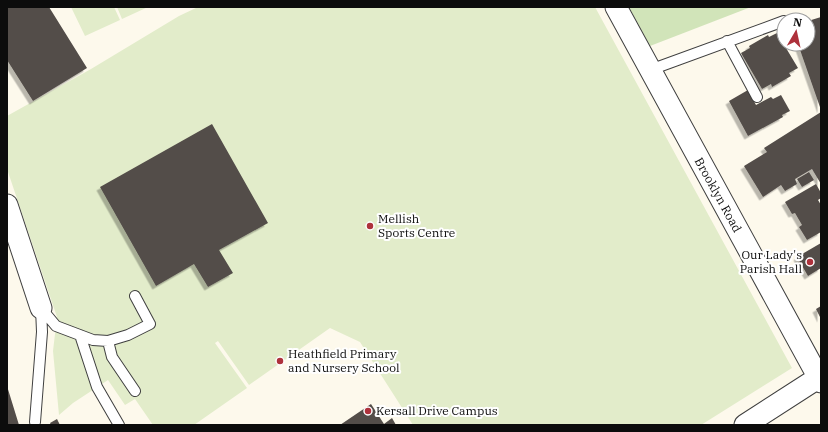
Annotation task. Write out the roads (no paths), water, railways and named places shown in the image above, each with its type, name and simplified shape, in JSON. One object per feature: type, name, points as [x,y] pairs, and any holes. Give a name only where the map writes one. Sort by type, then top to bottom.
[{"type":"street","name":"Brooklyn Road","points":[[616,7],[820,379]]},
{"type":"street","points":[[7,205],[11,228],[41,308]]},
{"type":"street","points":[[745,425],[820,379]]},
{"type":"lane","points":[[650,70],[776,23]]},
{"type":"lane","points":[[728,41],[757,97]]},
{"type":"lane","points":[[41,308],[56,326],[93,340],[108,341],[128,335],[150,324],[135,296]]},
{"type":"lane","points":[[35,422],[42,332],[41,308]]},
{"type":"lane","points":[[80,334],[97,387],[119,425]]},
{"type":"lane","points":[[108,341],[112,357],[135,391]]},
{"type":"place","name":"Mellish Sports Centre","points":[[370,226]]},
{"type":"place","name":"Our Lady's Parish Hall","points":[[810,262]]},
{"type":"place","name":"Heathfield Primary and Nursery School","points":[[280,361]]},
{"type":"place","name":"Kersall Drive Campus","points":[[368,411]]}]
